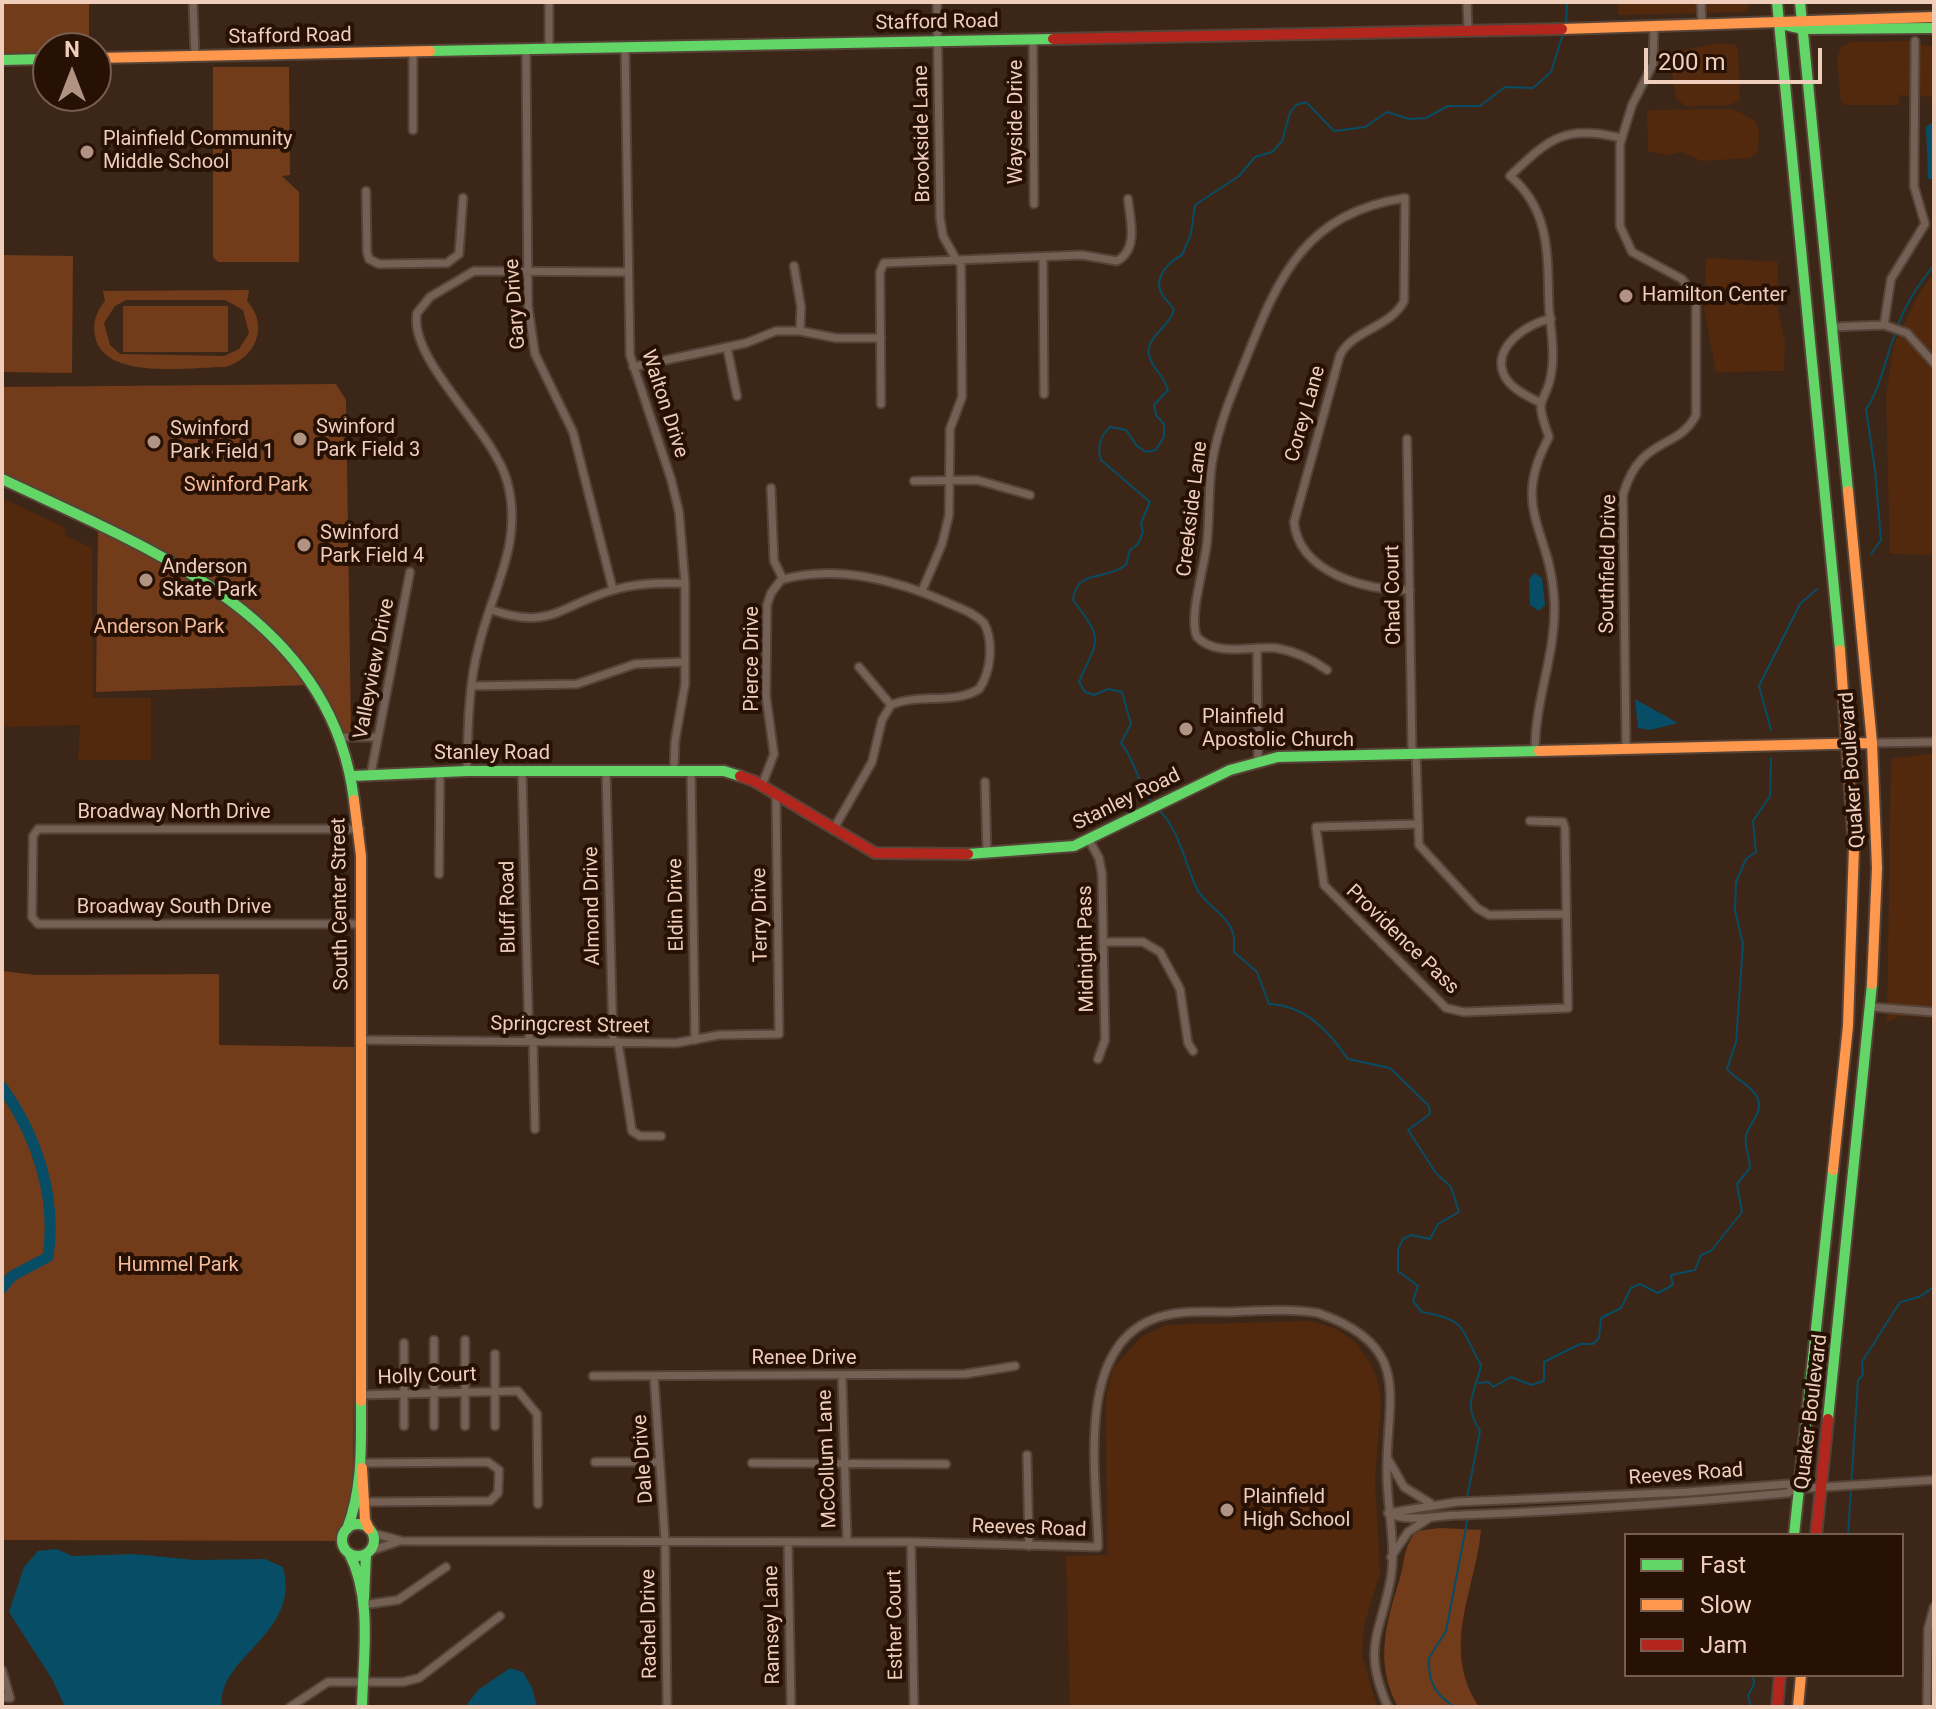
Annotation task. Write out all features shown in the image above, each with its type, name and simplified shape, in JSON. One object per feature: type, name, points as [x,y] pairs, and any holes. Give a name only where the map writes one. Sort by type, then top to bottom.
[{"type":"main road","name":"Quaker Boulevard","points":[[1777,2],[1848,744],[1854,883],[1848,1026],[1796,1489],[1794,1533]]},
{"type":"main road","name":"Quaker Boulevard","points":[[1800,2],[1872,743],[1877,926],[1816,1533]]},
{"type":"main road","name":"Stafford Road","points":[[1802,24],[1934,17]]},
{"type":"main road","name":"Stafford Road","points":[[112,58],[1468,29],[1779,24],[1934,28]]},
{"type":"main road","points":[[2,60],[32,59]]},
{"type":"main road","name":"South Center Street","points":[[2,479],[190,571],[243,605],[299,664],[339,737],[352,776],[360,829],[360,1395],[365,1520],[370,1531]]},
{"type":"main road","name":"Stanley Road","points":[[352,776],[371,773],[674,769],[733,773],[762,785],[875,853],[987,854],[1060,849],[1089,840],[1175,797],[1258,761],[1414,752],[1872,743]]},
{"type":"main road","name":"South Center Street","points":[[347,1529],[356,1506],[361,1463]]},
{"type":"main road","points":[[362,1605],[366,1593],[363,1565],[370,1531],[360,1525],[347,1529],[342,1541],[355,1561],[362,1605],[362,1707]]},
{"type":"main road","points":[[349,1553],[368,1552]]},
{"type":"main road","points":[[1777,1707],[1780,1677]]},
{"type":"main road","points":[[1798,1707],[1801,1677]]},
{"type":"street","points":[[193,2],[195,56]]},
{"type":"street","points":[[549,2],[549,48]]},
{"type":"street","name":"Brookside Lane","points":[[922,591],[944,534],[950,429],[962,397],[959,261],[941,226],[937,2]]},
{"type":"street","points":[[1467,2],[1468,29]]},
{"type":"street","points":[[1701,2],[1702,26]]},
{"type":"street","name":"Southfield Drive","points":[[1626,747],[1623,495],[1629,476],[1640,458],[1688,428],[1694,419],[1697,369],[1696,306],[1692,291],[1674,274],[1636,256],[1621,234],[1622,138],[1632,105],[1653,64],[1654,27]]},
{"type":"street","name":"Wayside Drive","points":[[1033,40],[1034,204]]},
{"type":"street","points":[[1887,325],[1891,279],[1925,224],[1914,186],[1915,41]]},
{"type":"street","name":"Walton Drive","points":[[625,47],[629,340],[633,367],[671,479],[682,535],[685,662],[674,769]]},
{"type":"street","name":"Gary Drive","points":[[526,49],[528,272],[535,354],[573,432],[613,590]]},
{"type":"street","points":[[413,52],[413,130]]},
{"type":"street","points":[[1535,750],[1537,709],[1552,648],[1555,618],[1550,569],[1531,504],[1534,471],[1549,437],[1541,420],[1539,402],[1552,369],[1551,319],[1547,242],[1530,197],[1510,176],[1544,144],[1561,135],[1584,131],[1622,138]]},
{"type":"street","points":[[366,191],[369,259],[379,264],[447,263],[459,254],[463,198]]},
{"type":"street","name":"Corey Lane","points":[[1405,198],[1404,301],[1397,313],[1353,339],[1340,355],[1294,522],[1299,545],[1319,565],[1369,588],[1410,590]]},
{"type":"street","name":"Creekside Lane","points":[[1327,670],[1293,652],[1210,647],[1197,637],[1194,628],[1207,541],[1211,471],[1222,422],[1274,290],[1291,261],[1314,237],[1342,217],[1366,206],[1405,198]]},
{"type":"street","points":[[881,404],[881,265],[1082,255],[1108,261],[1122,258],[1131,245],[1128,199]]},
{"type":"street","points":[[1043,259],[1044,394]]},
{"type":"street","points":[[447,263],[456,280]]},
{"type":"street","points":[[794,266],[801,307],[800,331]]},
{"type":"street","points":[[467,771],[472,686],[479,642],[492,610],[513,534],[507,480],[484,436],[416,335],[420,306],[474,271],[627,272]]},
{"type":"street","points":[[1539,402],[1514,387],[1504,376],[1503,355],[1523,329],[1535,321],[1551,319]]},
{"type":"street","points":[[1831,327],[1887,325],[1907,333],[1934,363]]},
{"type":"street","points":[[633,367],[727,347],[776,331],[800,331],[836,338],[881,338]]},
{"type":"street","points":[[727,347],[737,396]]},
{"type":"street","name":"Chad Court","points":[[1407,439],[1417,824]]},
{"type":"street","points":[[914,481],[988,481],[1030,495]]},
{"type":"street","points":[[771,488],[774,561],[783,579],[871,577],[922,591],[984,623],[988,633],[988,673],[975,692],[906,698],[891,705],[882,720],[872,762],[833,830]]},
{"type":"street","name":"Valleyview Drive","points":[[371,773],[410,572]]},
{"type":"street","name":"Pierce Drive","points":[[762,785],[774,754],[766,696],[767,605],[771,593],[783,579]]},
{"type":"street","points":[[492,610],[521,620],[544,619],[613,590],[685,583]]},
{"type":"street","points":[[1257,648],[1258,761]]},
{"type":"street","points":[[472,686],[577,684],[635,664],[685,662]]},
{"type":"street","points":[[859,667],[891,705]]},
{"type":"street","points":[[339,737],[378,737]]},
{"type":"street","name":"Stanley Road","points":[[1872,743],[1934,742]]},
{"type":"street","name":"Eldin Drive","points":[[691,769],[695,1040]]},
{"type":"street","name":"Almond Drive","points":[[606,770],[615,1042],[632,1131],[640,1136],[661,1136]]},
{"type":"street","points":[[439,874],[440,772]]},
{"type":"street","name":"Bluff Road","points":[[522,772],[535,1129]]},
{"type":"street","points":[[985,782],[987,854]]},
{"type":"street","name":"Terry Drive","points":[[776,795],[779,1034]]},
{"type":"street","points":[[1417,824],[1422,850],[1483,912],[1495,916],[1565,914],[1563,822],[1530,821]]},
{"type":"street","name":"Providence Pass","points":[[1417,824],[1316,827],[1324,885],[1441,1005],[1464,1012],[1568,1008],[1565,914]]},
{"type":"street","name":"Broadway North Drive","points":[[33,876],[33,836],[38,829],[360,829]]},
{"type":"street","name":"Midnight Pass","points":[[1089,840],[1101,865],[1105,1040],[1098,1059]]},
{"type":"street","name":"Broadway South Drive","points":[[33,876],[32,917],[38,924],[360,924]]},
{"type":"street","points":[[1103,942],[1143,942],[1160,952],[1180,989],[1188,1043],[1193,1051]]},
{"type":"street","points":[[1871,1007],[1934,1012]]},
{"type":"street","name":"Springcrest Street","points":[[361,1040],[676,1043],[719,1035],[779,1034]]},
{"type":"street","name":"Reeves Road","points":[[370,1531],[402,1541],[847,1541],[1098,1547],[1096,1410],[1099,1382],[1118,1344],[1135,1328],[1172,1314],[1304,1311],[1337,1319],[1373,1347],[1387,1368],[1392,1412],[1388,1513]]},
{"type":"street","points":[[434,1340],[434,1426]]},
{"type":"street","points":[[465,1340],[465,1426]]},
{"type":"street","points":[[404,1343],[404,1426]]},
{"type":"street","points":[[495,1354],[495,1426]]},
{"type":"street","name":"Renee Drive","points":[[593,1376],[965,1374],[1015,1366]]},
{"type":"street","name":"McCollum Lane","points":[[842,1375],[847,1541]]},
{"type":"street","name":"Dale Drive","points":[[654,1376],[665,1540]]},
{"type":"street","points":[[495,1390],[518,1391],[537,1414],[538,1504]]},
{"type":"street","name":"Holly Court","points":[[360,1395],[495,1390]]},
{"type":"street","points":[[1027,1455],[1029,1546]]},
{"type":"street","points":[[1388,1459],[1410,1493],[1424,1502],[1440,1504]]},
{"type":"street","points":[[361,1463],[491,1462],[499,1470],[499,1490],[490,1501],[365,1502]]},
{"type":"street","points":[[595,1462],[660,1462]]},
{"type":"street","points":[[752,1463],[946,1464]]},
{"type":"street","name":"Reeves Road","points":[[1388,1513],[1395,1517],[1433,1516],[1682,1503],[1788,1493],[1796,1489],[1934,1481]]},
{"type":"street","name":"Reeves Road","points":[[1388,1513],[1472,1501],[1688,1492],[1788,1484],[1796,1489]]},
{"type":"street","points":[[1388,1513],[1392,1574],[1374,1653],[1379,1687],[1388,1707]]},
{"type":"street","points":[[1391,1557],[1414,1525],[1433,1516]]},
{"type":"street","name":"Rachel Drive","points":[[665,1540],[667,1707]]},
{"type":"street","name":"Reeves Road","points":[[368,1552],[402,1541]]},
{"type":"street","name":"Ramsey Lane","points":[[788,1542],[791,1707]]},
{"type":"street","name":"Esther Court","points":[[911,1542],[914,1707]]},
{"type":"street","points":[[362,1605],[398,1600],[446,1567]]},
{"type":"street","points":[[1927,1707],[1928,1629],[1934,1607]]},
{"type":"street","points":[[290,1707],[328,1682],[407,1682],[419,1678],[500,1616]]},
{"type":"street","points":[[2,1670],[6,1698],[12,1707]]},
{"type":"shaded area","points":[[1617,2],[1750,2],[1747,12],[1618,15]]},
{"type":"shaded area","points":[[1907,41],[1934,47],[1934,97],[1900,95],[1899,105],[1846,105],[1841,102],[1837,59],[1841,47],[1850,42]]},
{"type":"shaded area","points":[[1714,44],[1734,44],[1738,49],[1740,99],[1731,105],[1685,106],[1676,98],[1668,53]]},
{"type":"shaded area","points":[[1734,109],[1755,121],[1759,132],[1758,151],[1750,158],[1702,161],[1681,152],[1668,155],[1648,151],[1647,110]]},
{"type":"shaded area","points":[[1706,258],[1778,262],[1777,306],[1785,342],[1784,371],[1716,372],[1704,310]]},
{"type":"shaded area","points":[[1934,272],[1934,555],[1890,554],[1886,397],[1893,347],[1918,295]]},
{"type":"shaded area","points":[[6,500],[66,528],[64,535],[92,548],[93,698],[151,698],[151,760],[78,760],[80,725],[2,727],[2,501]]},
{"type":"shaded area","points":[[1934,753],[1934,1018],[1900,1016],[1887,1022],[1891,759]]},
{"type":"shaded area","points":[[1310,1321],[1337,1329],[1355,1342],[1371,1364],[1379,1385],[1381,1402],[1375,1480],[1380,1573],[1364,1625],[1362,1655],[1377,1707],[1070,1707],[1066,1556],[1107,1555],[1106,1397],[1113,1368],[1141,1337],[1166,1325]]},
{"type":"green space","points":[[2,2],[89,2],[89,32],[32,32],[32,59],[2,60]]},
{"type":"green space","points":[[213,67],[289,67],[290,175],[282,176],[299,192],[299,262],[218,262],[213,257]]},
{"type":"green space","points":[[2,255],[73,256],[72,373],[2,372]]},
{"type":"green space","points":[[249,290],[247,301],[257,321],[256,340],[244,357],[225,367],[171,369],[130,366],[114,360],[101,350],[95,336],[96,317],[105,301],[103,291]],"holes":[[[126,300],[225,300],[243,310],[249,333],[239,349],[224,356],[120,354],[110,345],[104,323],[115,306]]]},
{"type":"green space","points":[[123,306],[228,306],[228,352],[123,352]]},
{"type":"green space","name":"Swinford Park","points":[[336,384],[346,400],[351,731],[339,737],[316,689],[262,624],[307,685],[96,692],[98,531],[202,579],[2,480],[2,387]]},
{"type":"green space","name":"Hummel Park","points":[[2,971],[36,975],[219,974],[219,1045],[357,1047],[353,1485],[341,1541],[2,1540]]},
{"type":"green space","points":[[1440,1528],[1481,1530],[1461,1641],[1462,1663],[1468,1685],[1479,1707],[1398,1707],[1386,1675],[1384,1659],[1390,1611],[1406,1549],[1416,1531]]},
{"type":"water","points":[[1934,121],[1934,179],[1928,179],[1926,127]]},
{"type":"water","points":[[1534,573],[1542,578],[1545,605],[1539,611],[1530,605],[1529,580]]},
{"type":"water","points":[[1635,699],[1678,723],[1650,730],[1638,728]]},
{"type":"water","points":[[57,1549],[72,1556],[134,1554],[195,1560],[265,1559],[283,1567],[286,1590],[281,1610],[270,1628],[232,1673],[224,1689],[222,1707],[65,1707],[52,1679],[9,1612],[24,1567],[38,1551]]},
{"type":"water","points":[[510,1668],[523,1672],[532,1688],[537,1707],[465,1707],[478,1690]]},
{"type":"waterway","points":[[1566,24],[1567,2]]},
{"type":"waterway","points":[[1152,802],[1121,743],[1131,724],[1122,692],[1108,689],[1094,695],[1085,692],[1079,682],[1095,640],[1090,624],[1073,600],[1075,590],[1085,579],[1126,565],[1130,550],[1138,544],[1143,532],[1141,523],[1150,502],[1101,460],[1099,447],[1110,427],[1126,430],[1137,446],[1146,452],[1156,450],[1164,437],[1164,424],[1156,415],[1154,405],[1168,390],[1151,360],[1149,349],[1174,310],[1162,294],[1159,282],[1172,261],[1182,255],[1191,234],[1195,205],[1239,176],[1255,157],[1272,152],[1282,141],[1290,113],[1296,105],[1306,102],[1334,131],[1365,127],[1387,112],[1409,119],[1426,118],[1448,106],[1480,106],[1505,87],[1533,88],[1551,72],[1563,34]]},
{"type":"waterway","points":[[1897,328],[1909,301],[1934,265]]},
{"type":"waterway","points":[[1871,554],[1881,540],[1866,409],[1895,334]]},
{"type":"waterway","points":[[1771,730],[1759,686],[1800,604],[1817,589]]},
{"type":"waterway","points":[[1479,1383],[1489,1382],[1493,1387],[1511,1377],[1531,1385],[1544,1381],[1544,1362],[1580,1344],[1593,1344],[1599,1338],[1601,1318],[1621,1308],[1631,1288],[1640,1284],[1658,1293],[1673,1285],[1671,1275],[1695,1270],[1701,1255],[1711,1251],[1742,1212],[1737,1184],[1750,1168],[1746,1136],[1756,1117],[1759,1101],[1753,1091],[1727,1069],[1736,1042],[1743,944],[1735,910],[1736,882],[1746,859],[1756,852],[1753,821],[1770,796],[1771,758]]},
{"type":"waterway","points":[[1159,810],[1177,837],[1197,889],[1230,926],[1234,952],[1257,972],[1269,1004],[1294,1009],[1315,1021],[1348,1059],[1390,1068],[1429,1106],[1430,1114],[1408,1130],[1436,1173],[1451,1187],[1459,1212],[1438,1224],[1430,1239],[1411,1235],[1403,1239],[1398,1250],[1398,1271],[1418,1286],[1413,1301],[1422,1312],[1448,1319],[1461,1328],[1481,1365],[1471,1405],[1480,1431],[1467,1498]]},
{"type":"waterway","points":[[2,1087],[34,1147],[42,1168],[50,1212],[48,1257],[12,1276],[2,1288]]},
{"type":"waterway","points":[[1848,1533],[1858,1380],[1863,1375],[1862,1362],[1900,1302],[1919,1297],[1934,1287]]},
{"type":"waterway","points":[[1455,1707],[1442,1698],[1434,1687],[1429,1658],[1446,1631],[1468,1517]]},
{"type":"waterway","points":[[1751,1707],[1748,1696],[1754,1684],[1753,1677]]},
{"type":"traffic: fast","points":[[1777,2],[1840,650]]},
{"type":"traffic: fast","points":[[1800,2],[1848,491]]},
{"type":"traffic: fast","points":[[1781,24],[1803,29],[1934,28]]},
{"type":"traffic: fast","points":[[430,51],[1053,39]]},
{"type":"traffic: fast","points":[[2,60],[32,59]]},
{"type":"traffic: fast","points":[[2,479],[172,563],[224,596],[271,636],[310,682],[338,736],[354,800]]},
{"type":"traffic: fast","points":[[968,854],[1074,846],[1230,770],[1278,757],[1539,751]]},
{"type":"traffic: fast","points":[[352,776],[467,771],[724,771],[740,776]]},
{"type":"traffic: fast","points":[[1828,1419],[1872,984]]},
{"type":"traffic: fast","points":[[1794,1533],[1833,1170]]},
{"type":"traffic: fast","points":[[347,1529],[358,1482],[361,1401]]},
{"type":"traffic: fast","points":[[358,1524],[369,1529],[374,1540],[369,1551],[358,1556],[347,1551],[342,1540],[347,1529],[358,1524]]},
{"type":"traffic: fast","points":[[349,1553],[364,1609],[362,1707]]},
{"type":"traffic: fast","points":[[364,1599],[366,1554]]},
{"type":"traffic: slow","points":[[1562,29],[1934,17]]},
{"type":"traffic: slow","points":[[112,58],[430,51]]},
{"type":"traffic: slow","points":[[1848,491],[1872,743],[1877,868],[1872,984]]},
{"type":"traffic: slow","points":[[1833,1170],[1848,1026],[1854,847],[1840,650]]},
{"type":"traffic: slow","points":[[1539,751],[1872,743]]},
{"type":"traffic: slow","points":[[354,800],[361,856],[361,1401]]},
{"type":"traffic: slow","points":[[362,1468],[365,1520],[369,1529]]},
{"type":"traffic: slow","points":[[1798,1707],[1801,1677]]},
{"type":"traffic: jam","points":[[1053,39],[1562,29]]},
{"type":"traffic: jam","points":[[740,776],[754,781],[875,853],[968,854]]},
{"type":"traffic: jam","points":[[1816,1533],[1828,1419]]},
{"type":"traffic: jam","points":[[1777,1707],[1780,1677]]},
{"type":"place","name":"Plainfield Community Middle School","points":[[87,152]]},
{"type":"place","name":"Hamilton Center","points":[[1626,296]]},
{"type":"place","name":"Swinford Park Field 3","points":[[300,439]]},
{"type":"place","name":"Swinford Park Field 1","points":[[154,442]]},
{"type":"place","name":"Swinford Park Field 4","points":[[304,545]]},
{"type":"place","name":"Anderson Skate Park","points":[[146,580]]},
{"type":"place","name":"Plainfield Apostolic Church","points":[[1186,729]]},
{"type":"place","name":"Plainfield High School","points":[[1227,1510]]},
{"type":"park label","name":"Anderson Park","points":[[159,628]]}]
